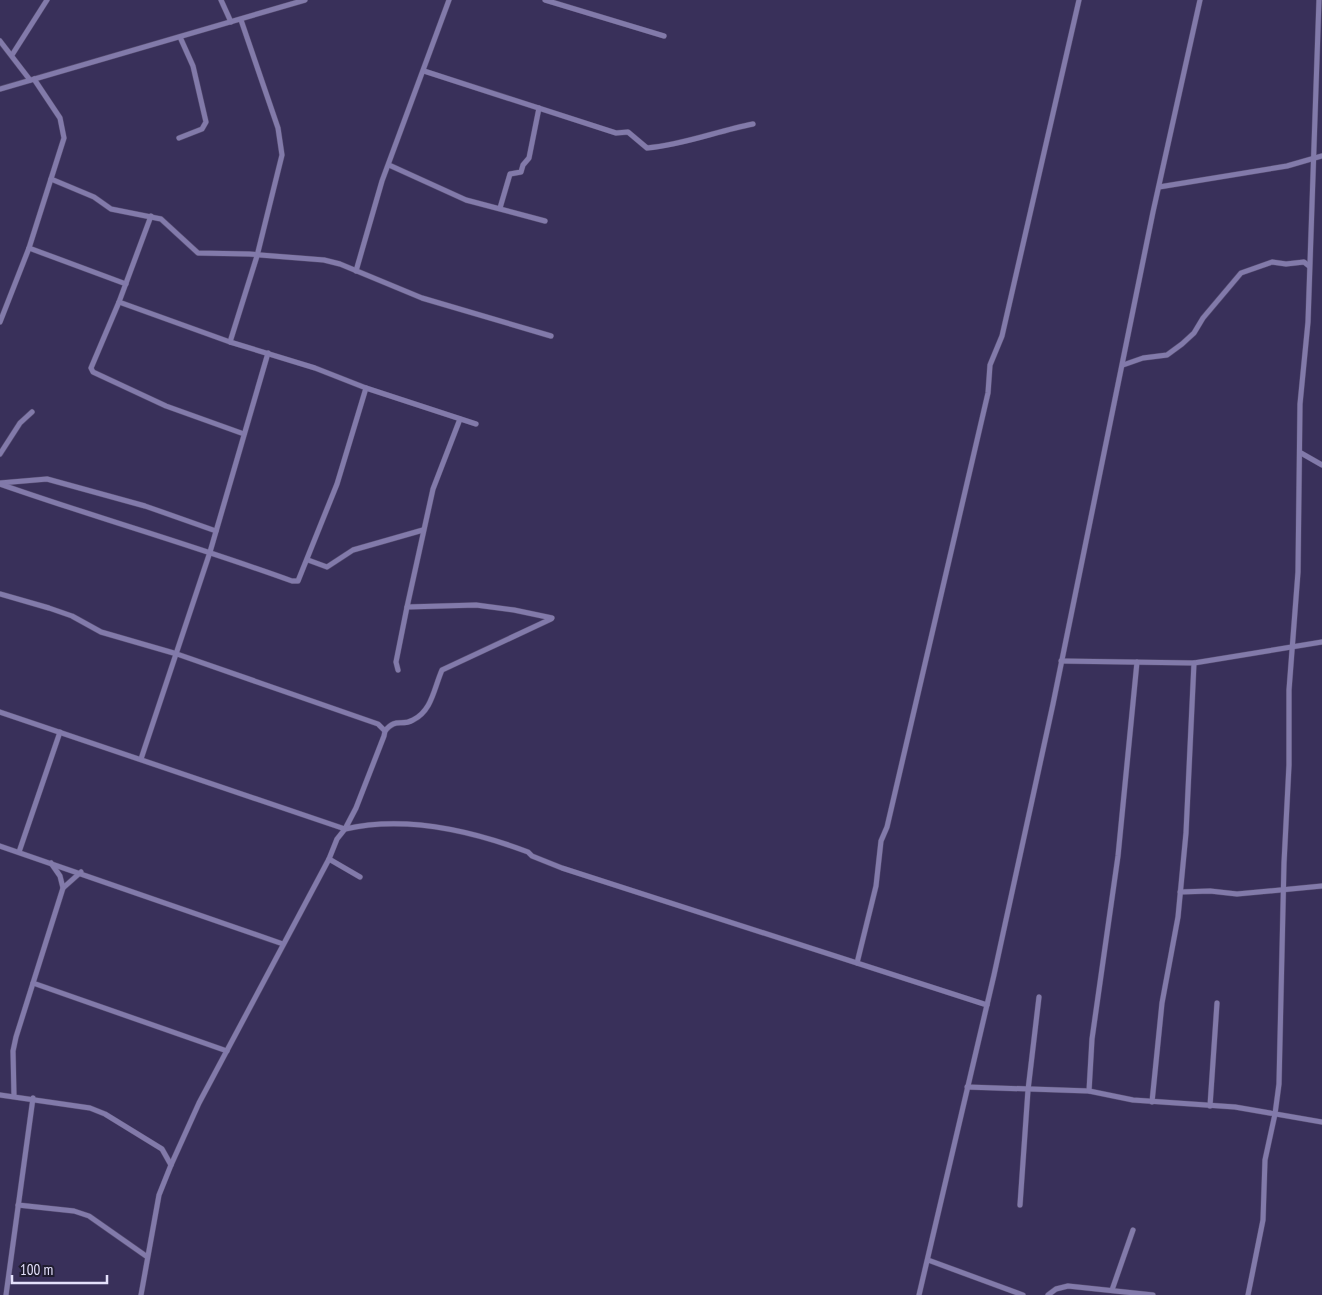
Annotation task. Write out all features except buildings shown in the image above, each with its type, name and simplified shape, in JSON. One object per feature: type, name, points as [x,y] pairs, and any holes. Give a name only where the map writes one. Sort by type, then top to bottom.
[{"type":"street","points":[[12,54],[47,0]]},
{"type":"street","points":[[221,0],[230,22]]},
{"type":"street","points":[[0,89],[306,0]]},
{"type":"street","points":[[356,271],[382,181],[390,165],[449,0]]},
{"type":"street","points":[[545,0],[664,36]]},
{"type":"street","points":[[856,963],[876,886],[881,841],[887,827],[988,394],[990,365],[1002,336],[1079,0]]},
{"type":"street","points":[[919,1295],[928,1260],[932,1232],[987,1005],[1200,0]]},
{"type":"street","points":[[1248,1295],[1263,1220],[1265,1160],[1275,1114],[1280,1035],[1289,765],[1289,690],[1293,648],[1301,453],[1300,394],[1308,322],[1319,0]]},
{"type":"street","points":[[230,342],[257,256],[282,155],[282,143],[241,20]]},
{"type":"street","points":[[179,138],[202,129],[206,122],[193,66],[180,37]]},
{"type":"street","points":[[0,41],[52,104],[63,125],[62,144],[29,248],[0,322]]},
{"type":"street","points":[[424,71],[616,133],[628,132],[647,148],[663,147],[753,124]]},
{"type":"street","points":[[500,208],[510,174],[521,172],[523,165],[529,158],[539,108]]},
{"type":"street","points":[[1159,187],[1288,166],[1322,156]]},
{"type":"street","points":[[390,165],[466,200],[544,221]]},
{"type":"street","points":[[50,179],[94,197],[112,209],[151,216],[170,225],[198,253],[324,260],[422,298],[551,336]]},
{"type":"street","points":[[151,216],[119,302],[97,354],[92,368],[93,372],[166,406],[244,434]]},
{"type":"street","points":[[29,248],[126,284]]},
{"type":"street","points":[[1122,365],[1143,358],[1167,355],[1182,344],[1194,333],[1203,318],[1241,273],[1276,261],[1286,264],[1304,262],[1309,266]]},
{"type":"street","points":[[119,302],[230,342],[268,353],[476,424]]},
{"type":"street","points":[[140,759],[210,552],[268,353]]},
{"type":"street","points":[[0,483],[102,519],[210,552],[292,582],[298,581],[302,577],[337,484],[366,388]]},
{"type":"street","points":[[0,454],[20,423],[32,412]]},
{"type":"street","points":[[398,670],[396,662],[434,485],[460,419]]},
{"type":"street","points":[[1301,453],[1322,465]]},
{"type":"street","points":[[0,483],[31,478],[47,479],[145,506],[216,531]]},
{"type":"street","points":[[308,560],[327,567],[354,550],[423,530]]},
{"type":"street","points":[[0,594],[72,616],[101,632],[177,654],[378,724],[385,731]]},
{"type":"street","points":[[141,1295],[146,1256],[159,1195],[199,1103],[329,858],[337,839],[345,829],[356,808],[385,731],[392,723],[413,720],[428,709],[442,670],[552,618],[514,610],[476,606],[407,607]]},
{"type":"street","points":[[1061,661],[1194,663],[1322,642]]},
{"type":"street","points":[[1089,1091],[1092,1039],[1118,856],[1136,662]]},
{"type":"street","points":[[1152,1102],[1162,1003],[1180,892],[1186,833],[1194,663]]},
{"type":"street","points":[[0,712],[345,829],[368,824],[441,826],[467,832],[528,852],[532,856],[562,868],[987,1005]]},
{"type":"street","points":[[19,852],[60,732]]},
{"type":"street","points":[[0,846],[81,872],[142,897],[283,944]]},
{"type":"street","points":[[329,858],[360,877]]},
{"type":"street","points":[[51,863],[60,876],[63,888]]},
{"type":"street","points":[[14,1096],[16,1036],[63,888],[81,872]]},
{"type":"street","points":[[1180,892],[1210,891],[1237,894],[1322,886]]},
{"type":"street","points":[[33,983],[227,1051]]},
{"type":"street","points":[[1020,1205],[1028,1090],[1039,996]]},
{"type":"street","points":[[1210,1106],[1217,1003]]},
{"type":"street","points":[[967,1087],[1089,1091],[1105,1096],[1152,1102],[1235,1107],[1322,1122]]},
{"type":"street","points":[[0,1095],[33,1098],[90,1108],[105,1114],[162,1149],[172,1165]]},
{"type":"street","points":[[6,1295],[33,1098]]},
{"type":"street","points":[[18,1205],[74,1211],[89,1216],[146,1256]]},
{"type":"street","points":[[1112,1290],[1133,1230]]},
{"type":"street","points":[[928,1260],[1023,1295]]},
{"type":"street","points":[[1048,1295],[1056,1289],[1068,1286],[1153,1295]]}]
